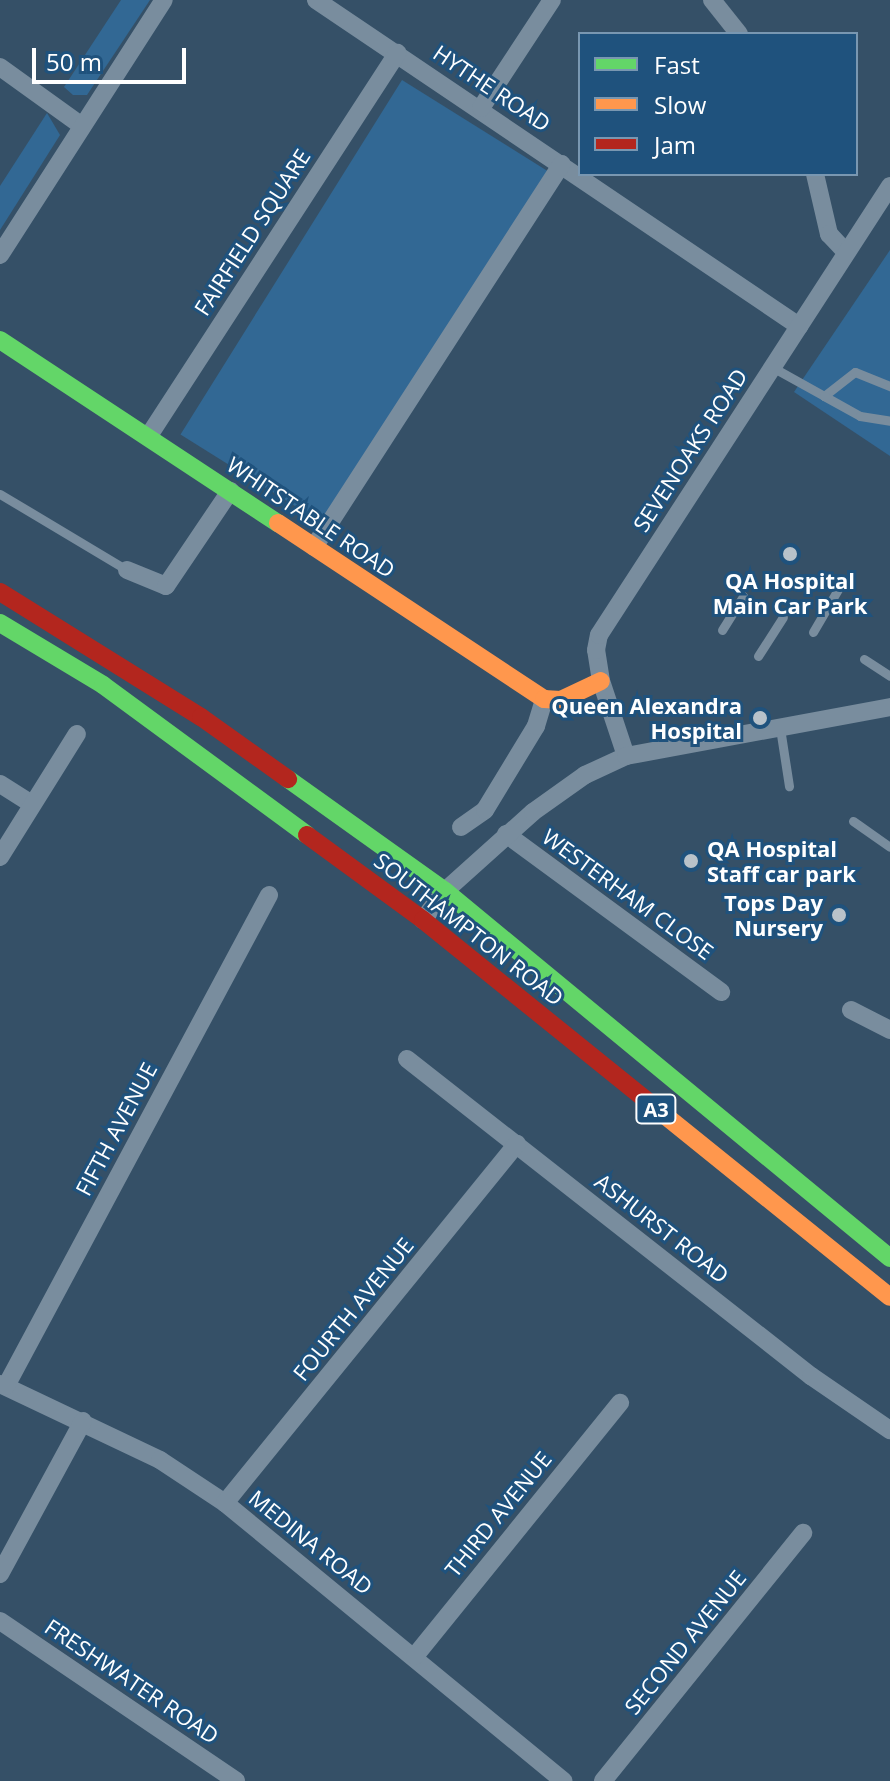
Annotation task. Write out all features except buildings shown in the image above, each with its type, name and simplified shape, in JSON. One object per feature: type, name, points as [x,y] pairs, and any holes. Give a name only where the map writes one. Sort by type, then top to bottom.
[{"type":"main road","name":"WHITSTABLE ROAD","points":[[0,340],[544,699]]},
{"type":"main road","name":"SOUTHAMPTON ROAD","points":[[0,592],[201,717],[445,891],[890,1258]]},
{"type":"main road","name":"SOUTHAMPTON ROAD","points":[[0,623],[103,685],[423,920],[890,1297]]},
{"type":"main road","points":[[544,699],[561,700],[601,681]]},
{"type":"street","points":[[0,255],[164,0]]},
{"type":"street","name":"HYTHE ROAD","points":[[316,0],[578,175]]},
{"type":"street","points":[[481,108],[552,0]]},
{"type":"street","points":[[712,0],[737,32]]},
{"type":"street","name":"FAIRFIELD SQUARE","points":[[148,437],[397,53]]},
{"type":"street","points":[[0,67],[82,126]]},
{"type":"street","points":[[314,547],[562,164]]},
{"type":"street","name":"HYTHE ROAD","points":[[580,176],[799,326]]},
{"type":"street","points":[[815,176],[829,234],[846,252]]},
{"type":"street","name":"SEVENOAKS ROAD","points":[[626,756],[601,681],[599,635],[890,186]]},
{"type":"street","points":[[127,570],[166,586],[230,491]]},
{"type":"street","points":[[461,827],[485,810],[536,726],[544,699]]},
{"type":"street","points":[[423,920],[445,891],[506,834],[585,775],[626,756],[890,707]]},
{"type":"street","points":[[0,857],[29,802],[77,734]]},
{"type":"street","points":[[0,784],[29,802]]},
{"type":"street","name":"WESTERHAM CLOSE","points":[[506,834],[721,992]]},
{"type":"street","name":"FIFTH AVENUE","points":[[3,1385],[269,895]]},
{"type":"street","points":[[851,1010],[890,1030]]},
{"type":"street","name":"ASHURST ROAD","points":[[407,1059],[811,1376],[890,1430]]},
{"type":"street","name":"FOURTH AVENUE","points":[[225,1503],[517,1144]]},
{"type":"street","name":"MEDINA ROAD","points":[[3,1385],[160,1460],[225,1503],[415,1656],[563,1781]]},
{"type":"street","name":"THIRD AVENUE","points":[[415,1656],[620,1403]]},
{"type":"street","points":[[0,1574],[83,1421]]},
{"type":"street","name":"SECOND AVENUE","points":[[603,1781],[803,1533]]},
{"type":"street","name":"FRESHWATER ROAD","points":[[0,1621],[236,1781]]},
{"type":"lane","points":[[772,367],[860,416],[890,421]]},
{"type":"lane","points":[[824,396],[855,372],[890,386]]},
{"type":"lane","points":[[0,494],[127,570]]},
{"type":"lane","points":[[813,632],[841,584]]},
{"type":"lane","points":[[722,630],[743,596]]},
{"type":"lane","points":[[758,656],[783,617]]},
{"type":"lane","points":[[864,659],[890,676]]},
{"type":"lane","points":[[780,728],[789,786]]},
{"type":"lane","points":[[853,821],[890,847]]},
{"type":"shaded area","points":[[121,0],[150,0],[87,95],[73,95],[64,87]]},
{"type":"shaded area","points":[[402,80],[549,172],[327,526],[180,434]]},
{"type":"shaded area","points":[[47,113],[60,135],[0,230],[0,186]]},
{"type":"shaded area","points":[[890,250],[890,456],[794,392]]},
{"type":"traffic: fast","points":[[0,340],[278,523]]},
{"type":"traffic: fast","points":[[0,623],[103,685],[307,835]]},
{"type":"traffic: fast","points":[[288,779],[445,891],[890,1258]]},
{"type":"traffic: slow","points":[[278,523],[544,699],[561,700],[601,681]]},
{"type":"traffic: slow","points":[[657,1109],[890,1297]]},
{"type":"traffic: jam","points":[[0,592],[201,717],[288,779]]},
{"type":"traffic: jam","points":[[307,835],[423,920],[657,1109]]},
{"type":"place","name":"QA Hospital Main Car Park","points":[[790,554]]},
{"type":"place","name":"Queen Alexandra Hospital","points":[[760,718]]},
{"type":"place","name":"QA Hospital Staff car park","points":[[691,861]]},
{"type":"place","name":"Tops Day Nursery","points":[[839,915]]}]
